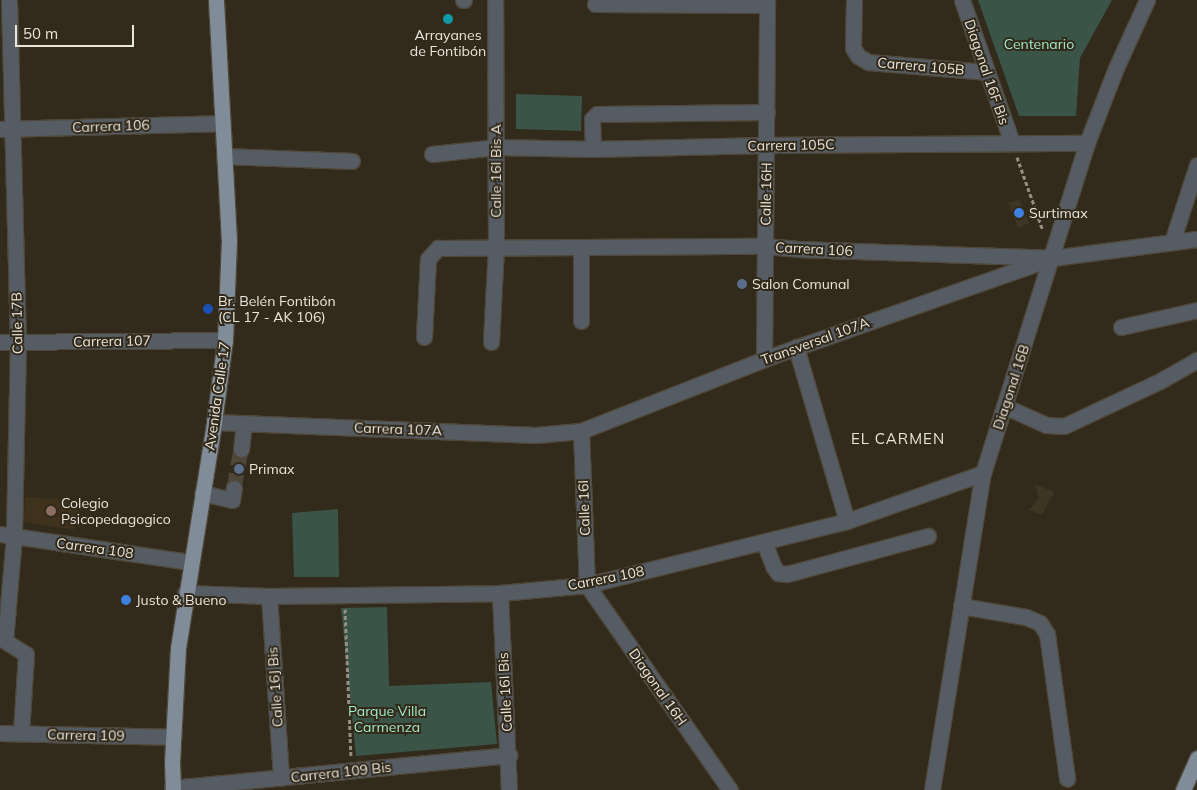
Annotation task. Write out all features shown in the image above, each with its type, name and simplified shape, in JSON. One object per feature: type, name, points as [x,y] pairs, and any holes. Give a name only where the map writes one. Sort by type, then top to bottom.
[{"type":"main road","name":"Avenida Calle 17","points":[[173,789],[173,736],[178,648],[225,340],[229,241],[216,0]]},
{"type":"main road","points":[[1183,790],[1197,758]]},
{"type":"street","name":"Calle 17B","points":[[9,0],[6,129],[18,342],[7,535],[5,641],[26,654],[21,733]]},
{"type":"street","name":"Calle 16I Bis A","points":[[491,342],[496,248],[495,0]]},
{"type":"street","name":"Carrera 105B","points":[[854,0],[853,48],[858,56],[868,62],[986,72]]},
{"type":"street","name":"Diagonal 16F Bis","points":[[962,0],[1012,143]]},
{"type":"street","name":"Diagonal 16B","points":[[932,790],[983,473],[1087,142],[1116,68],[1147,0]]},
{"type":"street","points":[[595,4],[767,2]]},
{"type":"street","name":"Calle 16H","points":[[764,359],[767,2]]},
{"type":"street","points":[[593,149],[594,116],[597,114],[767,112]]},
{"type":"street","name":"Carrera 106","points":[[6,129],[222,123]]},
{"type":"street","name":"Carrera 105C","points":[[432,154],[496,147],[593,149],[766,145],[1087,142]]},
{"type":"street","points":[[224,156],[352,161]]},
{"type":"street","points":[[1172,242],[1197,165]]},
{"type":"street","name":"Carrera 106","points":[[424,337],[428,259],[438,248],[581,249],[765,246],[798,249],[1052,258],[1197,239]]},
{"type":"street","points":[[581,249],[581,321]]},
{"type":"street","name":"Transversal 107A","points":[[581,431],[796,347],[1052,258]]},
{"type":"street","points":[[1121,327],[1197,310]]},
{"type":"street","name":"Carrera 107","points":[[0,342],[225,340]]},
{"type":"street","points":[[796,347],[847,521]]},
{"type":"street","points":[[1004,406],[1046,424],[1064,426],[1160,381],[1197,360]]},
{"type":"street","name":"Carrera 107A","points":[[214,422],[536,435],[581,431]]},
{"type":"street","points":[[241,449],[244,423]]},
{"type":"street","name":"Calle 16I","points":[[581,431],[587,585]]},
{"type":"street","name":"Carrera 108","points":[[185,593],[269,596],[500,593],[587,585],[847,521],[983,473]]},
{"type":"street","points":[[202,493],[232,500],[234,488]]},
{"type":"street","name":"Carrera 108","points":[[7,535],[190,562]]},
{"type":"street","points":[[764,542],[773,566],[778,573],[787,574],[928,536]]},
{"type":"street","name":"Diagonal 16H","points":[[587,585],[730,790]]},
{"type":"street","name":"Calle 16I Bis","points":[[500,593],[509,755],[509,790]]},
{"type":"street","name":"Calle 16J Bis","points":[[269,596],[281,778]]},
{"type":"street","points":[[961,606],[1026,617],[1040,624],[1047,634],[1067,779]]},
{"type":"street","name":"Carrera 109","points":[[0,733],[173,736]]},
{"type":"street","name":"Carrera 109 Bis","points":[[173,789],[509,755]]},
{"type":"path","points":[[1012,143],[1052,258]]},
{"type":"path","points":[[345,594],[352,771]]},
{"type":"shaded area","name":"Surtimax","points":[[1020,199],[1029,223],[1018,228],[1008,203]]},
{"type":"shaded area","points":[[1035,484],[1054,492],[1042,515],[1029,510],[1039,498]]},
{"type":"shaded area","name":"Colegio Psicopedagogico","points":[[25,497],[79,500],[74,530],[24,522]]},
{"type":"green space","name":"Centenario","points":[[978,0],[1112,0],[1080,58],[1076,116],[1019,116]]},
{"type":"green space","points":[[516,94],[582,96],[581,131],[516,129]]},
{"type":"green space","points":[[338,509],[339,577],[294,577],[292,513]]},
{"type":"green space","name":"Parque Villa Carmenza","points":[[387,607],[389,686],[491,682],[497,744],[356,756],[341,608]]},
{"type":"tunnel","points":[[234,488],[241,449]]},
{"type":"place","name":"Arrayanes de Fontibón","points":[[448,19]]},
{"type":"place","name":"Surtimax","points":[[1019,213]]},
{"type":"place","name":"Salon Comunal","points":[[742,284]]},
{"type":"place","name":"Br. Belén Fontibón (CL 17 - AK 106)","points":[[208,309]]},
{"type":"place","name":"Primax","points":[[239,469]]},
{"type":"place","name":"Colegio Psicopedagogico","points":[[51,511]]},
{"type":"place","name":"Justo & Bueno","points":[[126,600]]},
{"type":"district","name":"EL CARMEN","points":[[898,439]]}]
